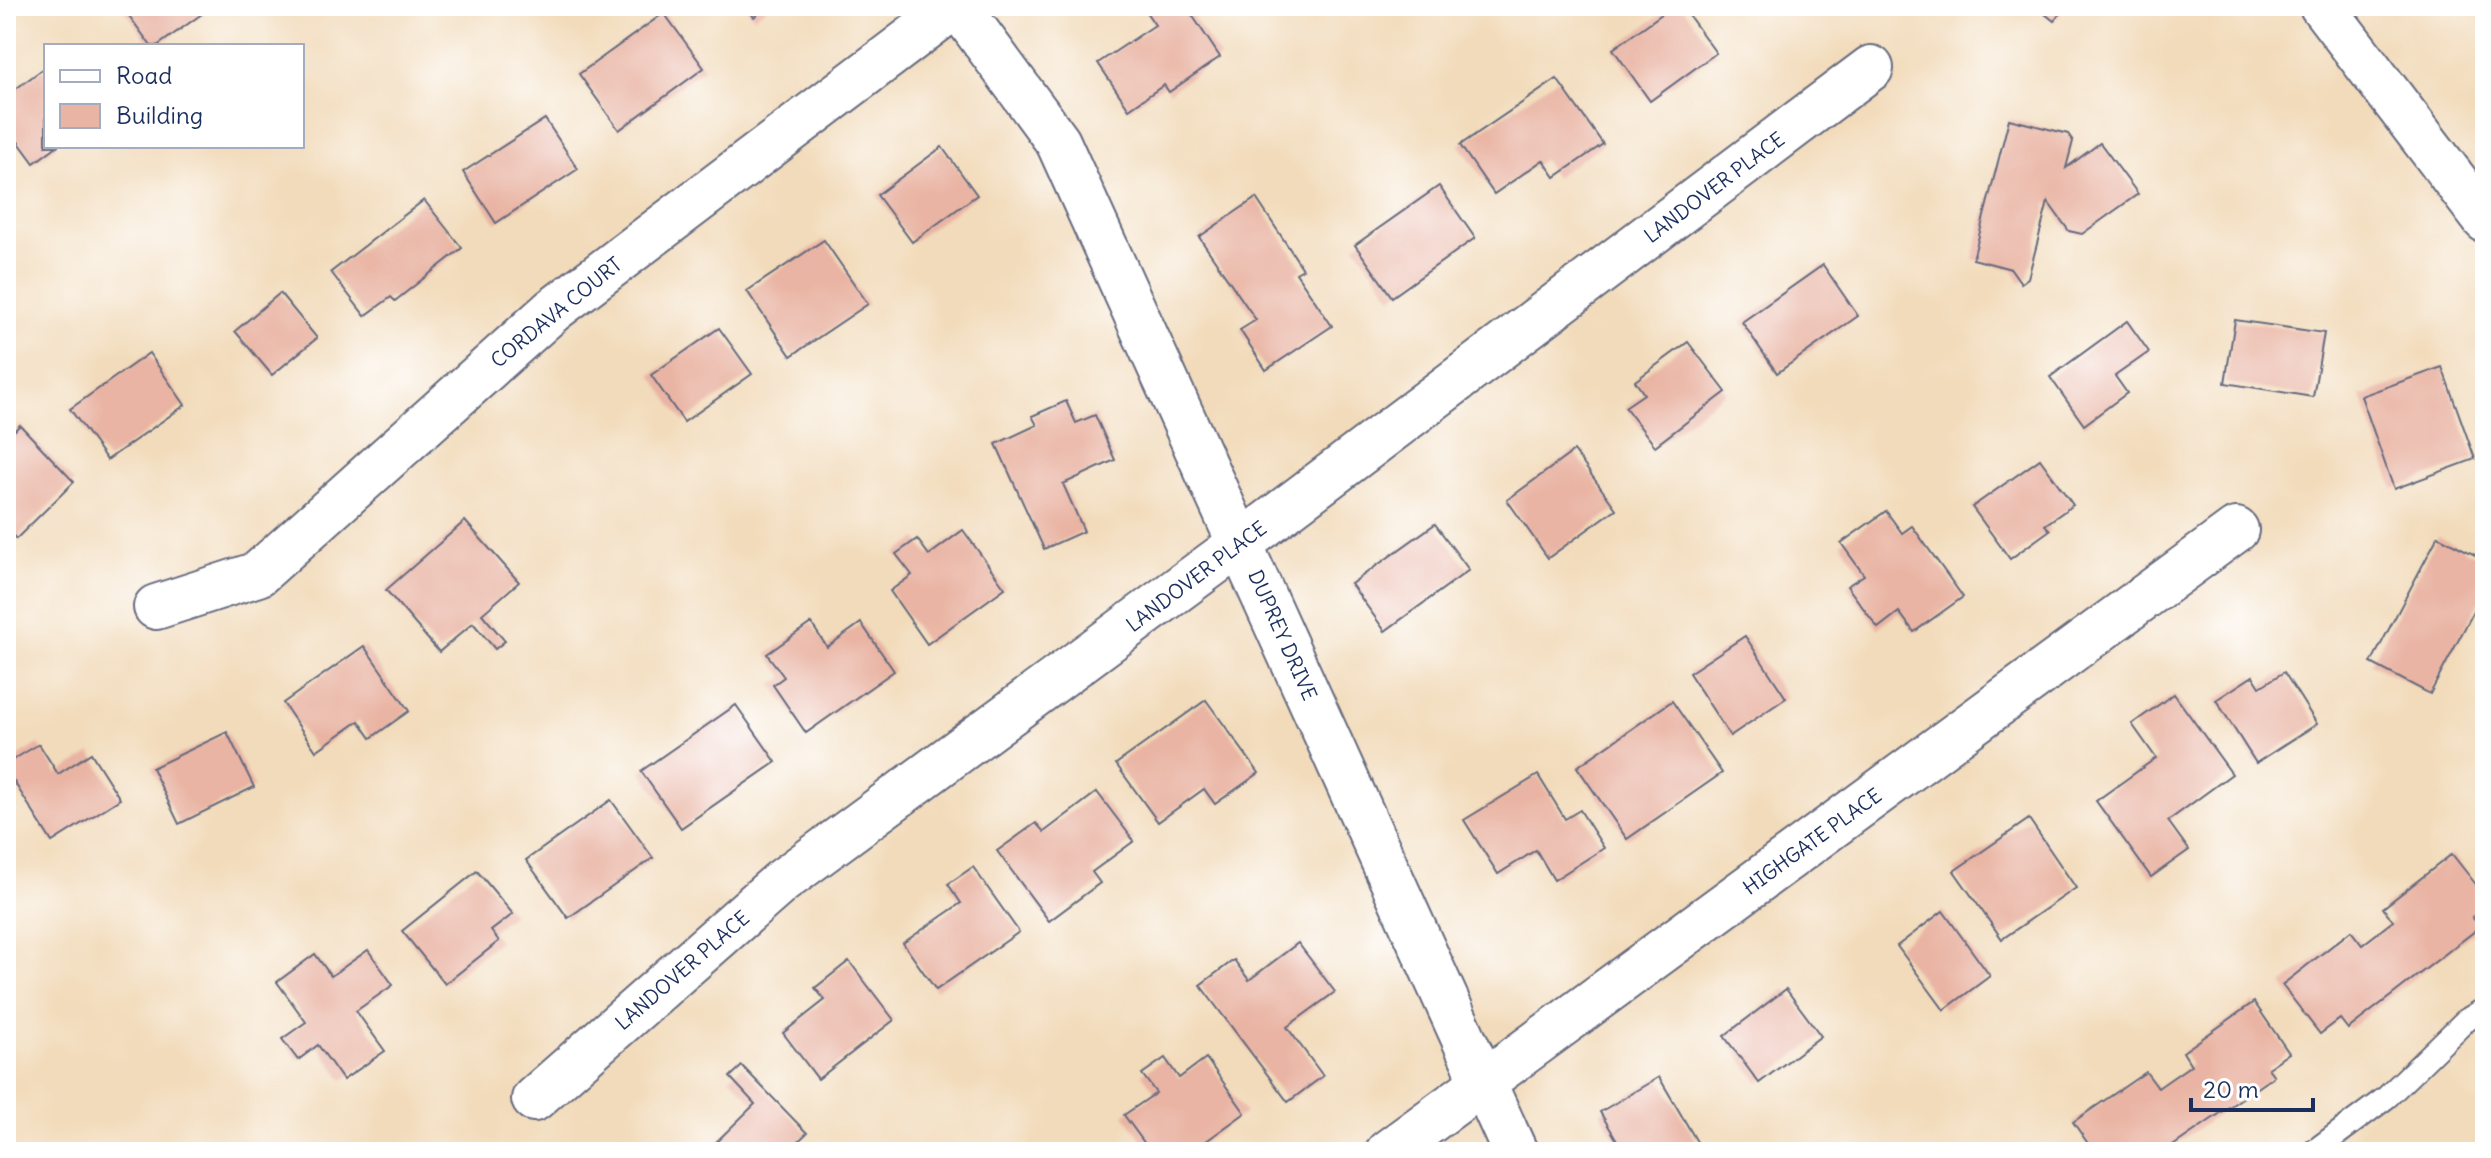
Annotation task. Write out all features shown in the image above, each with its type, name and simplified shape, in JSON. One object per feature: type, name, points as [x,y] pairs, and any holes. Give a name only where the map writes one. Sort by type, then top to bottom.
[{"type":"street","name":"DUPREY DRIVE","points":[[957,6],[1058,142],[1515,1152]]},
{"type":"street","name":"CORDAVA COURT","points":[[156,607],[258,574],[553,310],[957,6]]},
{"type":"street","points":[[2322,6],[2485,220]]},
{"type":"street","name":"LANDOVER PLACE","points":[[534,1099],[781,882],[1241,543],[1871,68]]},
{"type":"street","name":"HIGHGATE PLACE","points":[[1388,1152],[2236,530]]},
{"type":"lane","points":[[2313,1152],[2387,1097],[2465,1021],[2485,1009]]},
{"type":"building","points":[[122,6],[213,6],[160,44],[150,44]]},
{"type":"building","points":[[745,6],[769,6],[754,17]]},
{"type":"building","points":[[1142,6],[1186,6],[1220,57],[1169,92],[1164,85],[1129,109],[1098,63],[1155,25]]},
{"type":"building","points":[[1673,6],[1682,6],[1716,53],[1650,101],[1613,49]]},
{"type":"building","points":[[2035,6],[2066,6],[2054,21]]},
{"type":"building","points":[[664,13],[704,68],[619,130],[579,74]]},
{"type":"building","points":[[43,69],[44,148],[54,148],[34,163],[6,125],[6,96]]},
{"type":"building","points":[[1557,79],[1603,144],[1555,177],[1543,160],[1494,194],[1460,145]]},
{"type":"building","points":[[545,119],[578,169],[496,223],[463,172]]},
{"type":"building","points":[[2009,119],[2068,134],[2073,141],[2066,168],[2100,143],[2138,194],[2082,234],[2069,231],[2048,202],[2028,278],[2021,283],[2011,269],[1973,259]]},
{"type":"building","points":[[942,147],[977,195],[912,242],[877,195]]},
{"type":"building","points":[[1439,186],[1475,238],[1392,297],[1355,245]]},
{"type":"building","points":[[1256,198],[1303,269],[1296,273],[1332,326],[1266,370],[1240,330],[1256,320],[1199,237]]},
{"type":"building","points":[[424,200],[462,248],[395,301],[391,297],[365,316],[331,272]]},
{"type":"building","points":[[824,240],[868,304],[791,356],[747,291]]},
{"type":"building","points":[[1823,265],[1858,316],[1777,373],[1742,322]]},
{"type":"building","points":[[280,293],[317,338],[272,375],[235,331]]},
{"type":"building","points":[[2235,320],[2324,333],[2313,397],[2225,383]]},
{"type":"building","points":[[2127,321],[2149,352],[2115,376],[2127,393],[2084,425],[2050,377]]},
{"type":"building","points":[[719,328],[752,374],[684,422],[651,375]]},
{"type":"building","points":[[1688,342],[1726,392],[1655,446],[1625,407],[1644,394],[1635,381]]},
{"type":"building","points":[[149,353],[185,405],[107,460],[70,409]]},
{"type":"building","points":[[2442,367],[2475,459],[2394,489],[2361,396]]},
{"type":"building","points":[[1066,401],[1076,423],[1095,415],[1115,460],[1063,484],[1084,531],[1044,549],[996,444],[1037,425],[1032,416]]},
{"type":"building","points":[[20,425],[74,482],[16,539],[6,528],[6,439]]},
{"type":"building","points":[[1574,451],[1616,509],[1548,558],[1507,500]]},
{"type":"building","points":[[2040,459],[2073,505],[2045,525],[2050,530],[2010,559],[1972,507]]},
{"type":"building","points":[[1886,511],[1902,533],[1912,526],[1963,597],[1914,632],[1899,612],[1878,628],[1847,586],[1864,575],[1841,543]]},
{"type":"building","points":[[465,521],[519,582],[482,614],[505,641],[495,649],[473,623],[439,652],[386,590]]},
{"type":"building","points":[[1435,524],[1469,570],[1385,631],[1351,584]]},
{"type":"building","points":[[963,530],[1005,588],[927,644],[890,591],[912,575],[896,554],[917,539],[929,555]]},
{"type":"building","points":[[2438,536],[2485,560],[2485,590],[2430,694],[2371,663]]},
{"type":"building","points":[[811,623],[827,647],[861,623],[894,671],[806,733],[773,685],[784,677],[767,654]]},
{"type":"building","points":[[1745,636],[1786,698],[1730,736],[1689,673]]},
{"type":"building","points":[[364,646],[409,711],[371,738],[359,721],[316,751],[283,703]]},
{"type":"building","points":[[2284,672],[2317,724],[2256,763],[2216,700],[2253,676],[2260,687]]},
{"type":"building","points":[[2174,694],[2232,774],[2168,821],[2189,850],[2151,877],[2096,801],[2156,758],[2132,724]]},
{"type":"building","points":[[1206,700],[1259,773],[1215,804],[1204,789],[1158,822],[1116,764]]},
{"type":"building","points":[[1672,701],[1722,773],[1627,839],[1577,767]]},
{"type":"building","points":[[736,705],[776,762],[681,828],[641,771]]},
{"type":"building","points":[[227,732],[254,787],[179,824],[152,768]]},
{"type":"building","points":[[39,744],[58,774],[91,753],[120,799],[52,842],[6,769],[6,764]]},
{"type":"building","points":[[1538,775],[1565,819],[1580,810],[1604,848],[1554,880],[1536,850],[1498,874],[1464,820]]},
{"type":"building","points":[[1097,792],[1134,841],[1092,872],[1100,883],[1049,921],[997,851],[1036,823],[1044,832]]},
{"type":"building","points":[[611,800],[653,858],[568,918],[526,860]]},
{"type":"building","points":[[2029,819],[2076,888],[2002,939],[1954,871]]},
{"type":"building","points":[[2452,854],[2485,896],[2485,907],[2472,917],[2480,927],[2348,1029],[2340,1019],[2320,1034],[2282,985],[2351,931],[2362,945],[2393,921],[2383,908]]},
{"type":"building","points":[[973,867],[1019,932],[936,990],[903,943],[961,903],[948,884]]},
{"type":"building","points":[[477,871],[513,914],[491,931],[499,941],[445,984],[402,931]]},
{"type":"building","points":[[1943,911],[1990,976],[1944,1010],[1897,946]]},
{"type":"building","points":[[1298,943],[1335,992],[1287,1027],[1323,1076],[1288,1102],[1200,985],[1234,960],[1249,980]]},
{"type":"building","points":[[368,950],[393,985],[356,1011],[385,1051],[343,1080],[318,1045],[298,1060],[282,1039],[306,1022],[277,982],[315,954],[331,976]]},
{"type":"building","points":[[849,961],[894,1020],[818,1079],[783,1033],[825,1000],[815,988]]},
{"type":"building","points":[[1786,989],[1821,1036],[1759,1083],[1724,1036]]},
{"type":"building","points":[[2254,1002],[2289,1053],[2268,1068],[2274,1076],[2164,1152],[2094,1152],[2073,1122],[2146,1072],[2158,1088],[2191,1065],[2183,1052]]},
{"type":"building","points":[[1165,1058],[1179,1078],[1206,1058],[1245,1113],[1191,1152],[1151,1152],[1124,1115],[1156,1093],[1142,1074]]},
{"type":"building","points":[[742,1066],[807,1133],[787,1152],[706,1152],[755,1104],[730,1077]]},
{"type":"building","points":[[1659,1077],[1703,1152],[1624,1152],[1600,1112]]}]
